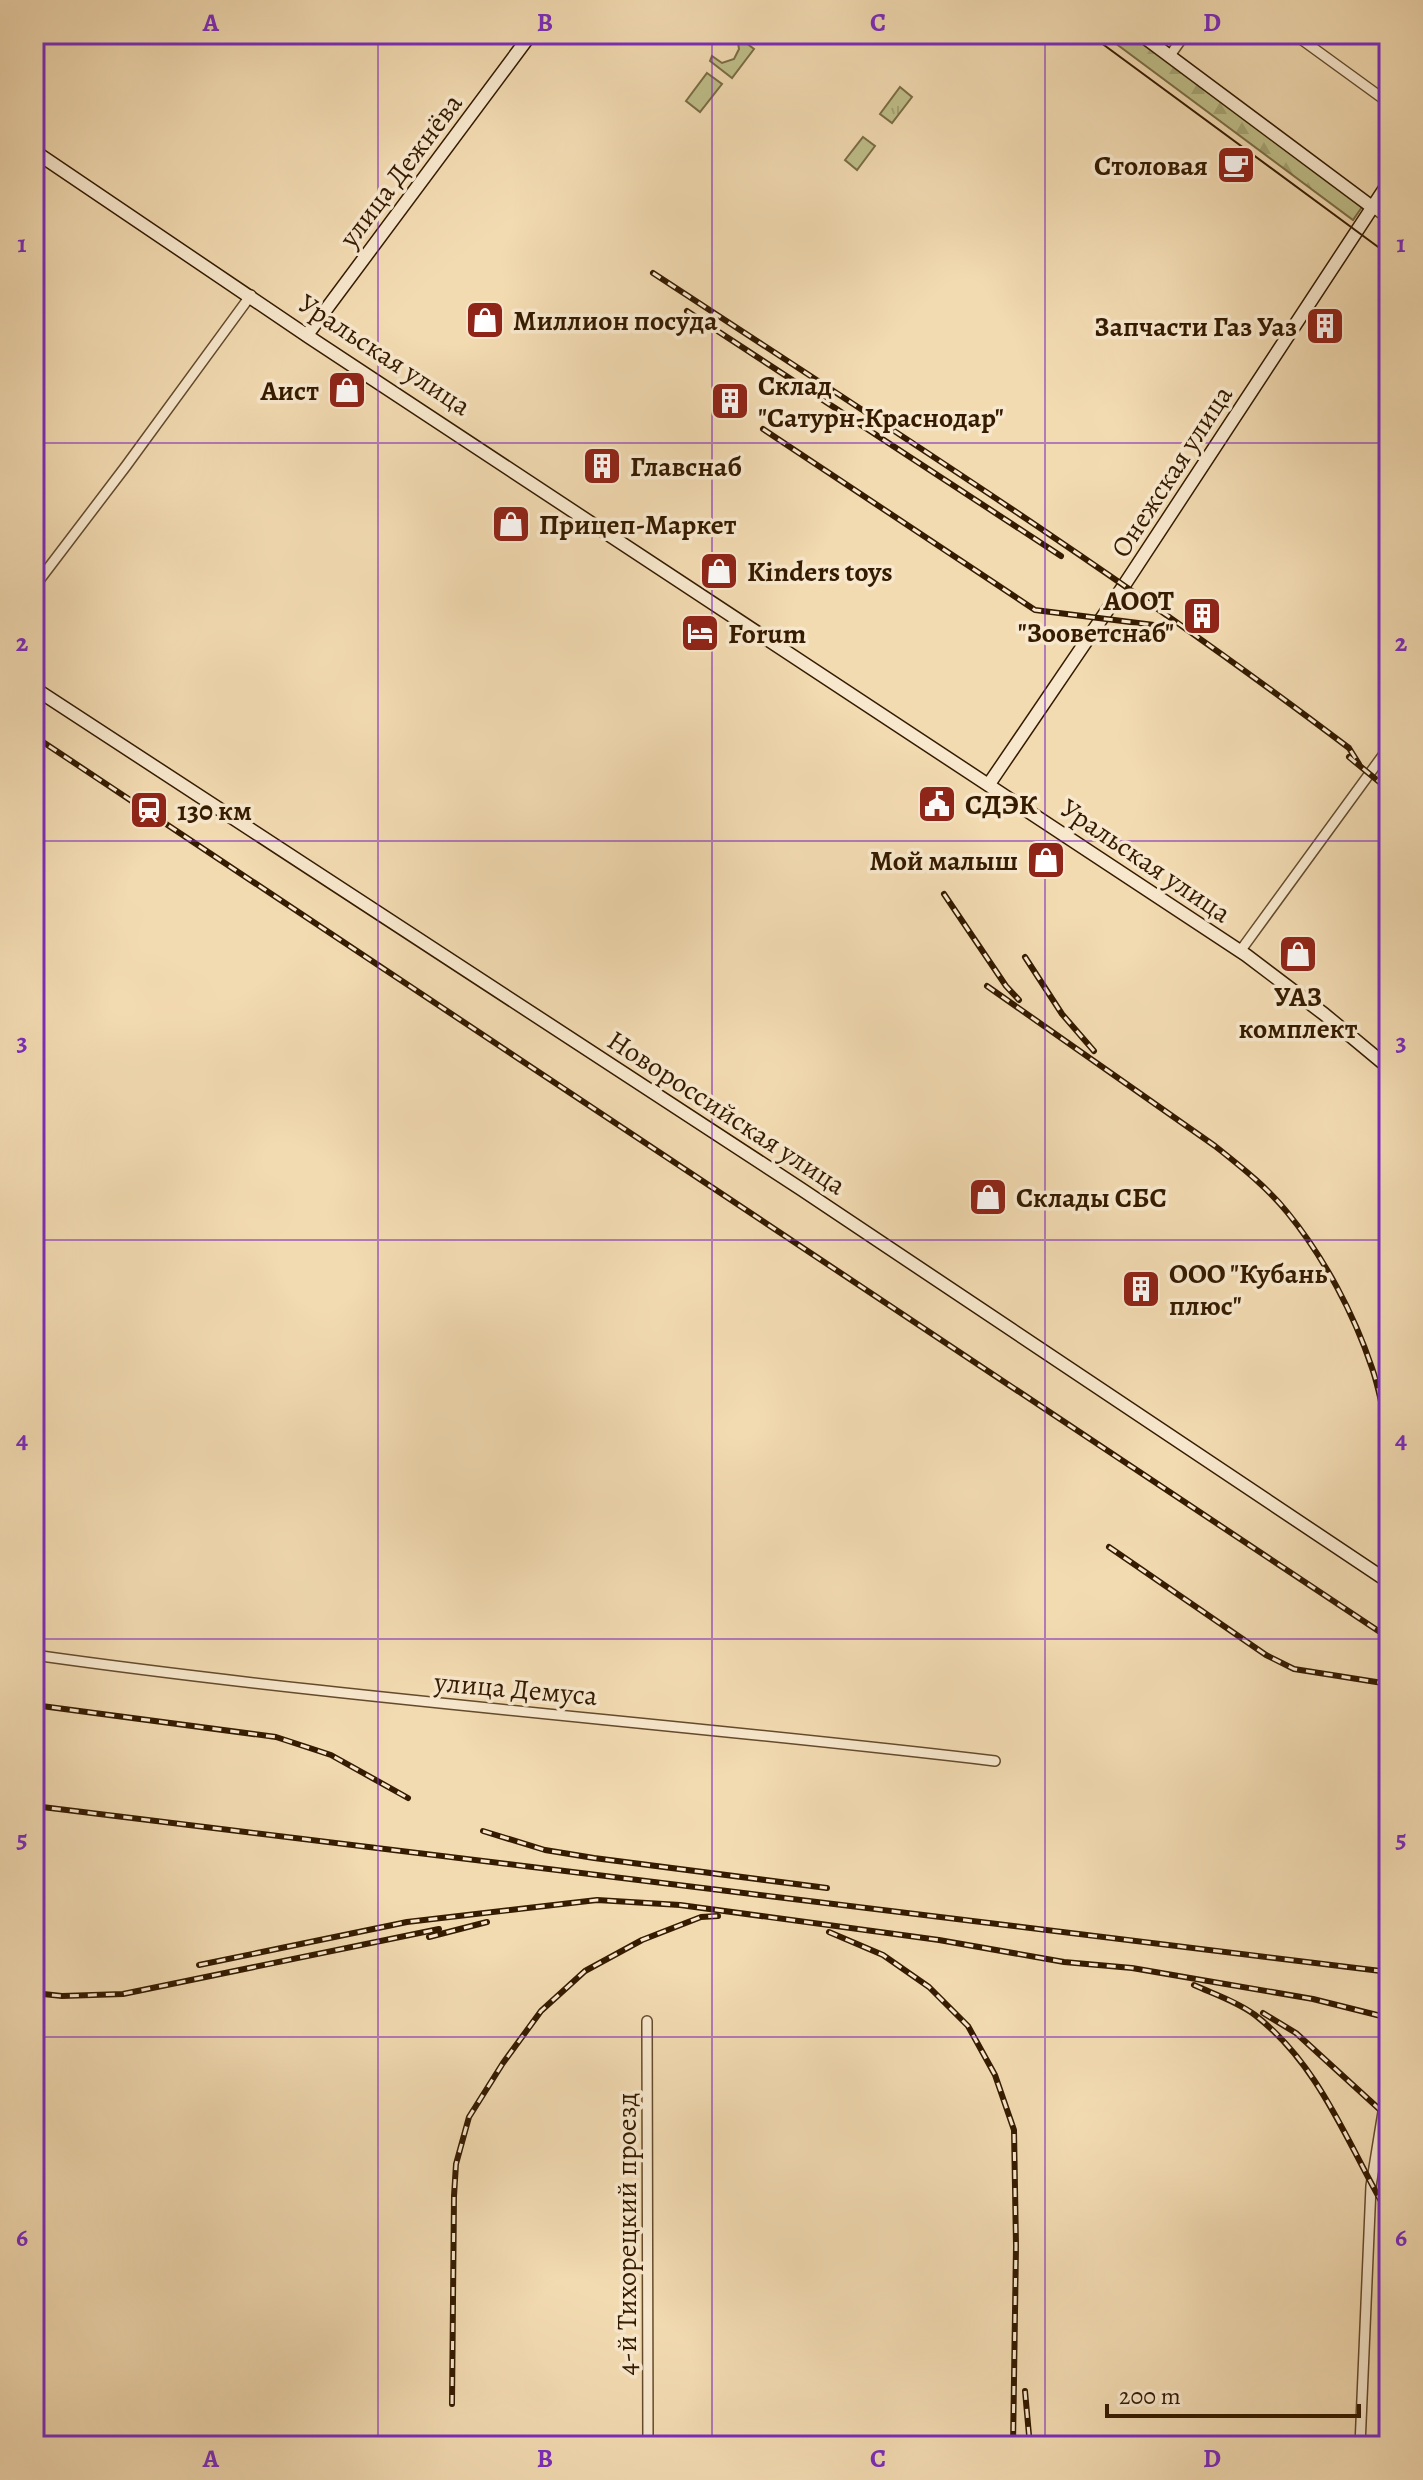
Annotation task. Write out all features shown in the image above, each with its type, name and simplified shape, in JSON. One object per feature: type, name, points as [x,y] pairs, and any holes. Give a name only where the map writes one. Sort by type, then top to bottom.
[{"type":"street","name":"улица Дежнёва","points":[[308,334],[531,34]]},
{"type":"street","points":[[1140,34],[1389,219]]},
{"type":"street","points":[[1169,57],[1185,34]]},
{"type":"street","points":[[1294,34],[1389,103]]},
{"type":"street","name":"Уральская улица","points":[[34,150],[1241,951],[1325,1012],[1389,1066]]},
{"type":"street","name":"Онежская улица","points":[[990,783],[1111,606],[1389,182]]},
{"type":"street","points":[[34,587],[154,430],[250,296]]},
{"type":"street","name":"Новороссийская улица","points":[[34,688],[835,1211],[1389,1582]]},
{"type":"street","points":[[1241,951],[1389,747]]},
{"type":"street","name":"улица Демуса","points":[[34,1655],[329,1692],[665,1724],[995,1761]]},
{"type":"street","name":"4-й Тихорецкий проезд","points":[[647,2021],[648,2446]]},
{"type":"street","points":[[1360,2446],[1371,2186],[1389,2090]]},
{"type":"green space","points":[[1103,34],[1132,34],[1362,207],[1353,220]]},
{"type":"green space","points":[[737,36],[754,49],[732,78],[710,61],[712,56],[722,63],[734,59],[739,49]]},
{"type":"green space","points":[[707,73],[722,84],[700,112],[686,101]]},
{"type":"green space","points":[[900,87],[912,97],[892,123],[880,114]]},
{"type":"green space","points":[[863,137],[875,146],[857,170],[845,160]]},
{"type":"tram line","points":[[1089,34],[1389,255]]},
{"type":"railway","points":[[653,273],[1005,504],[1179,624],[1349,748],[1359,764]]},
{"type":"railway","points":[[687,311],[1061,556]]},
{"type":"railway","points":[[763,429],[1035,610],[1170,627]]},
{"type":"railway","points":[[34,736],[1389,1638]]},
{"type":"railway","points":[[1349,757],[1389,790]]},
{"type":"railway","points":[[944,894],[1006,986],[1019,1000]]},
{"type":"railway","points":[[1025,957],[1062,1014],[1094,1051]]},
{"type":"railway","points":[[987,986],[1215,1146],[1279,1203],[1301,1229],[1347,1307],[1375,1377],[1389,1440]]},
{"type":"railway","points":[[1109,1547],[1266,1655],[1294,1669],[1389,1684]]},
{"type":"railway","points":[[34,1705],[276,1737],[331,1755],[408,1798]]},
{"type":"railway","points":[[34,1806],[1389,1972]]},
{"type":"railway","points":[[483,1831],[545,1850],[827,1888]]},
{"type":"railway","points":[[199,1965],[407,1922],[597,1900],[680,1905],[939,1940],[1064,1962],[1132,1968],[1313,1999],[1389,2018]]},
{"type":"railway","points":[[452,2404],[454,2196],[456,2164],[469,2117],[541,2011],[585,1971],[642,1940],[701,1917],[718,1916]]},
{"type":"railway","points":[[429,1937],[487,1922]]},
{"type":"railway","points":[[34,1993],[62,1996],[123,1994],[439,1929]]},
{"type":"railway","points":[[829,1932],[883,1955],[929,1987],[968,2026],[995,2075],[1014,2130],[1013,2446]]},
{"type":"railway","points":[[1194,1985],[1255,2015],[1298,2058],[1316,2082],[1389,2215]]},
{"type":"railway","points":[[1263,2013],[1296,2033],[1389,2118]]},
{"type":"railway","points":[[1025,2391],[1030,2446]]},
{"type":"place","name":"Столовая","points":[[1236,165]]},
{"type":"place","name":"Миллион посуда","points":[[485,320]]},
{"type":"place","name":"Запчасти Газ Уаз","points":[[1325,326]]},
{"type":"place","name":"Аист","points":[[347,390]]},
{"type":"place","name":"Склад \"Сатурн-Краснодар\"","points":[[730,401]]},
{"type":"place","name":"Главснаб","points":[[602,466]]},
{"type":"place","name":"Прицеп-Маркет","points":[[511,524]]},
{"type":"place","name":"Kinders toys","points":[[719,571]]},
{"type":"place","name":"АООТ \"Зооветснаб\"","points":[[1202,616]]},
{"type":"place","name":"Forum","points":[[700,633]]},
{"type":"place","name":"СДЭК","points":[[937,804]]},
{"type":"place","name":"130 км","points":[[149,810]]},
{"type":"place","name":"Мой малыш","points":[[1046,860]]},
{"type":"place","name":"УАЗ комплект","points":[[1298,954]]},
{"type":"place","name":"Склады СБС","points":[[988,1197]]},
{"type":"place","name":"ООО \"Кубань плюс\"","points":[[1141,1289]]}]
